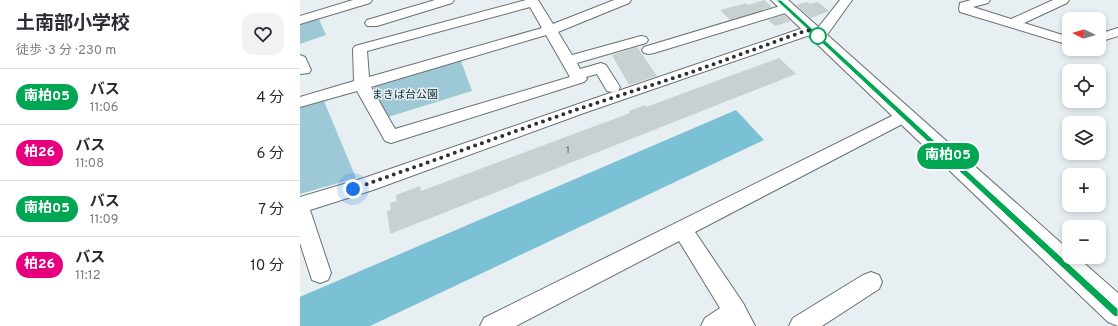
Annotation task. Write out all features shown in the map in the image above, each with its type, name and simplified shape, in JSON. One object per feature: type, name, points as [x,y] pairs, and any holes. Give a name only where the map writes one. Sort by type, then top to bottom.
[{"type":"main road","points":[[783,4],[1118,312]]},
{"type":"street","points":[[300,20],[343,3],[366,0]]},
{"type":"street","points":[[372,23],[448,0]]},
{"type":"street","points":[[300,102],[550,30],[625,0]]},
{"type":"street","points":[[758,40],[810,29],[822,32],[846,0]]},
{"type":"street","points":[[984,0],[965,6],[965,9],[1062,39]]},
{"type":"street","points":[[1012,23],[1063,0]]},
{"type":"street","points":[[533,1],[579,79],[390,137],[362,85],[360,49],[533,1]]},
{"type":"street","points":[[568,61],[645,45],[783,4]]},
{"type":"street","points":[[300,205],[340,198],[381,180],[578,109],[692,72],[810,29]]},
{"type":"street","points":[[1106,36],[1118,32]]},
{"type":"street","points":[[576,74],[601,68],[612,87]]},
{"type":"street","points":[[492,326],[904,116]]},
{"type":"street","points":[[300,210],[320,273]]},
{"type":"street","points":[[682,229],[739,319],[713,326]]},
{"type":"street","points":[[801,326],[871,282]]},
{"type":"green space","points":[[318,17],[326,35],[300,44],[300,22]]},
{"type":"green space","name":"まきば台公園","points":[[461,61],[472,91],[388,117],[373,89],[376,85]]},
{"type":"green space","points":[[324,101],[356,178],[300,194],[300,108]]},
{"type":"shaded area","points":[[736,110],[764,140],[370,326],[300,326],[300,297],[302,296]]},
{"type":"building","points":[[764,0],[772,7],[730,20],[720,10],[746,3],[748,5]]},
{"type":"building","points":[[807,2],[810,4],[818,2],[829,11],[811,18],[796,5]]},
{"type":"building","points":[[784,15],[791,21],[775,26],[768,20]]},
{"type":"building","points":[[637,47],[657,76],[629,85],[612,55]]},
{"type":"building","points":[[779,58],[796,74],[390,234],[387,211],[391,210],[390,203],[397,201],[396,195],[420,186],[421,191],[630,113],[629,111],[645,105],[646,107]]},
{"type":"bus line","name":"南柏05","points":[[779,0],[1118,312]]},
{"type":"route","points":[[353,189],[498,139],[578,109],[692,72],[802,32],[811,30],[818,36]]}]
